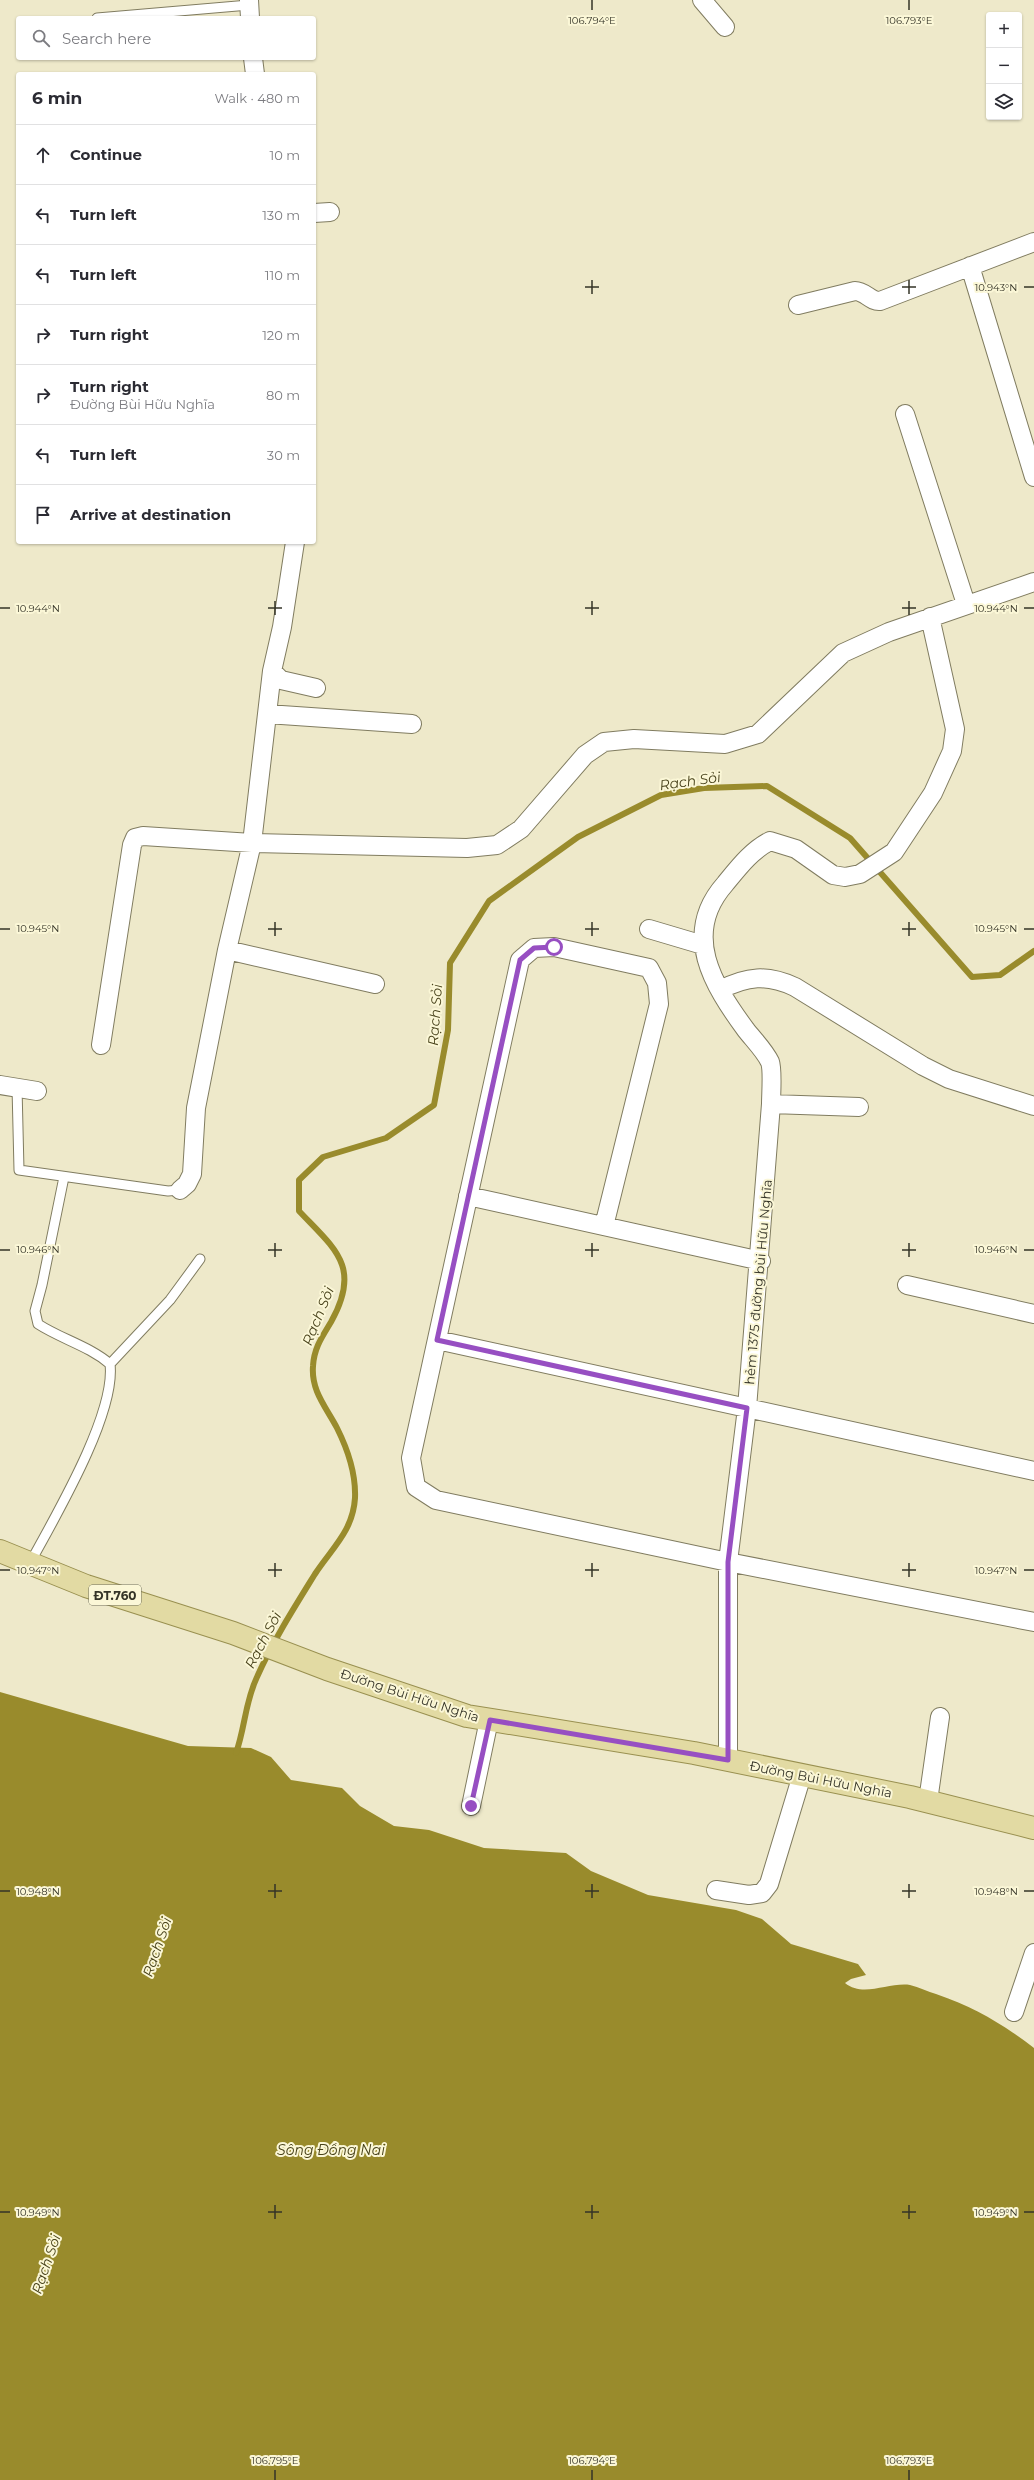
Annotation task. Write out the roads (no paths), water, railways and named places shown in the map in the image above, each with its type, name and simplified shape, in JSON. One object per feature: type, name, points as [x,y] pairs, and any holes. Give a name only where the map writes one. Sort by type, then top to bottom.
[{"type":"main road","name":"ĐT.760","points":[[0,1551],[30,1563]]},
{"type":"main road","name":"Đường Bùi Hữu Nghĩa","points":[[30,1563],[86,1586],[233,1633],[327,1669],[467,1716],[728,1760],[928,1802],[1034,1828]]},
{"type":"street","points":[[702,0],[725,27]]},
{"type":"street","points":[[253,60],[255,72]]},
{"type":"street","points":[[798,305],[855,291],[860,291],[876,301],[880,301],[1034,242]]},
{"type":"street","points":[[970,266],[1034,477]]},
{"type":"street","points":[[905,414],[966,604]]},
{"type":"street","points":[[180,1190],[187,1184],[192,1174],[196,1108],[227,950],[252,843],[272,671],[282,627],[295,544]]},
{"type":"street","points":[[101,1045],[132,846],[135,838],[143,836],[252,843],[467,848],[497,846],[521,829],[585,755],[604,742],[634,739],[725,744],[758,734],[843,653],[889,632],[966,604],[1034,582]]},
{"type":"street","name":"hẻm 1375 đường bùi Hữu Nghĩa","points":[[728,1760],[728,1562],[747,1408],[760,1261],[771,1104],[770,1062],[730,1008],[706,962],[703,945],[704,917],[712,898],[755,849],[770,841],[796,849],[833,875],[845,877],[860,874],[894,852],[933,792],[952,751],[954,729],[930,617]]},
{"type":"street","points":[[272,671],[281,680],[316,688]]},
{"type":"street","points":[[267,714],[412,724]]},
{"type":"street","points":[[649,929],[703,945]]},
{"type":"street","points":[[604,1226],[659,1004],[657,983],[649,968],[561,948],[534,948],[520,960],[410,1458],[416,1487],[436,1500],[728,1562],[1034,1622]]},
{"type":"street","points":[[227,950],[375,984]]},
{"type":"street","points":[[720,990],[736,982],[754,978],[776,979],[808,995],[924,1066],[949,1079],[1034,1106]]},
{"type":"street","points":[[8,1086],[37,1091]]},
{"type":"street","points":[[771,1104],[859,1107]]},
{"type":"street","points":[[468,1196],[760,1261]]},
{"type":"street","points":[[907,1285],[1034,1314]]},
{"type":"street","points":[[437,1340],[1034,1471]]},
{"type":"street","points":[[928,1802],[940,1717]]},
{"type":"street","points":[[471,1806],[490,1720]]},
{"type":"street","points":[[716,1890],[749,1895],[762,1893],[769,1884],[802,1776]]},
{"type":"street","points":[[1014,2012],[1034,1953]]},
{"type":"lane","points":[[127,16],[249,8]]},
{"type":"lane","points":[[8,1086],[19,1170],[168,1191],[180,1190]]},
{"type":"lane","points":[[64,1177],[42,1285],[35,1311],[38,1324],[73,1344],[99,1355],[110,1364]]},
{"type":"lane","points":[[30,1563],[78,1473],[109,1396],[110,1364],[170,1300],[200,1259]]},
{"type":"water","name":"Sông Đồng Nai","points":[[0,1692],[188,1746],[251,1748],[271,1757],[291,1780],[342,1788],[360,1806],[394,1826],[429,1830],[484,1848],[566,1853],[591,1871],[648,1895],[736,1910],[762,1919],[791,1944],[858,1964],[866,1975],[851,1979],[845,1983],[852,1987],[868,1989],[910,1985],[917,1987],[950,1999],[988,2017],[1034,2048],[1034,2480],[0,2480]]},
{"type":"waterway","name":"Rạch Sỏi","points":[[236,1753],[247,1705],[253,1686],[263,1664],[284,1625],[315,1574],[346,1530],[353,1510],[355,1498],[354,1480],[344,1444],[320,1398],[314,1383],[313,1375],[313,1366],[317,1348],[340,1303],[344,1287],[344,1273],[340,1260],[333,1248],[299,1211],[299,1180],[323,1157],[386,1138],[434,1105],[448,1030],[450,963],[489,901],[578,837],[661,795],[704,788],[767,786],[850,838],[972,977],[1000,975],[1034,951]]}]
